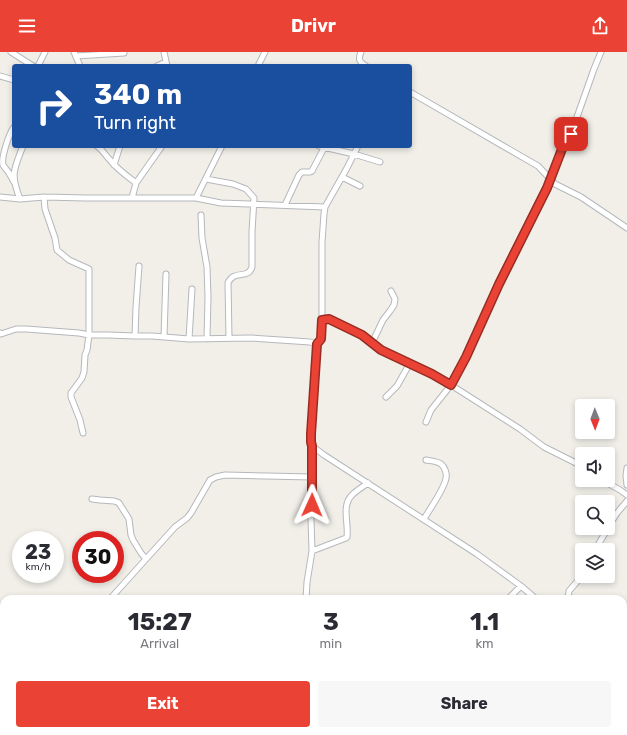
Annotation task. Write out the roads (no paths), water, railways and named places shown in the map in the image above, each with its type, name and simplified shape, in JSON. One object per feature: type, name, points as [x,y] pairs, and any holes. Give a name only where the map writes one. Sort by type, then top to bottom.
[{"type":"street","points":[[11,52],[30,64]]},
{"type":"street","points":[[39,64],[45,52]]},
{"type":"street","points":[[164,52],[167,64]]},
{"type":"street","points":[[259,64],[265,52]]},
{"type":"street","points":[[361,52],[359,59],[363,64]]},
{"type":"street","points":[[426,422],[431,410],[451,385],[466,357],[499,284],[547,188],[567,136],[571,134],[601,52]]},
{"type":"street","points":[[79,64],[75,54],[124,53]]},
{"type":"street","points":[[0,76],[12,79]]},
{"type":"street","points":[[412,93],[538,166],[556,184],[581,197],[627,228]]},
{"type":"street","points":[[12,131],[4,153],[3,162],[14,182]]},
{"type":"street","points":[[20,199],[13,177],[22,148]]},
{"type":"street","points":[[101,148],[114,165],[136,183]]},
{"type":"street","points":[[114,165],[119,148]]},
{"type":"street","points":[[132,198],[136,183],[161,148]]},
{"type":"street","points":[[196,198],[221,148]]},
{"type":"street","points":[[285,205],[299,175],[302,172],[310,172],[312,170],[322,148]]},
{"type":"street","points":[[331,148],[380,162]]},
{"type":"street","points":[[306,595],[312,551],[311,434],[317,344],[321,339],[322,242],[324,214],[326,206],[357,148]]},
{"type":"street","points":[[342,177],[360,186]]},
{"type":"street","points":[[206,179],[233,184],[246,189],[254,198],[251,271],[246,274],[234,275],[228,283],[229,338]]},
{"type":"street","points":[[0,197],[20,199],[44,197],[196,198],[220,203],[326,206]]},
{"type":"street","points":[[44,197],[45,209],[55,238],[57,250],[69,260],[89,269],[89,335],[84,372],[71,397],[80,420],[82,433]]},
{"type":"street","points":[[201,215],[202,238],[207,267],[208,339]]},
{"type":"street","points":[[135,336],[139,266]]},
{"type":"street","points":[[164,337],[166,274]]},
{"type":"street","points":[[189,339],[192,289]]},
{"type":"street","points":[[372,343],[382,320],[394,305],[395,299],[391,291]]},
{"type":"street","points":[[322,320],[329,319],[362,335],[381,350],[451,385],[520,429],[544,447],[575,462]]},
{"type":"street","points":[[0,333],[1,334],[16,329],[26,329],[89,335],[108,334],[189,339],[251,338],[310,342],[317,344]]},
{"type":"street","points":[[386,397],[397,386],[410,364]]},
{"type":"street","points":[[312,446],[477,554],[531,595]]},
{"type":"street","points":[[424,519],[445,484],[446,477],[445,470],[441,464],[426,460]]},
{"type":"street","points":[[627,468],[627,485]]},
{"type":"street","points":[[114,595],[175,527],[187,518],[210,480],[225,475],[312,477]]},
{"type":"street","points":[[312,551],[347,537],[347,504],[351,496],[368,483]]},
{"type":"street","points":[[615,487],[627,495]]},
{"type":"street","points":[[92,499],[114,501],[119,504],[129,519],[133,540],[146,559]]},
{"type":"street","points":[[615,516],[627,501]]},
{"type":"street","points":[[568,595],[569,591],[576,583]]},
{"type":"street","points":[[512,595],[521,586]]}]
